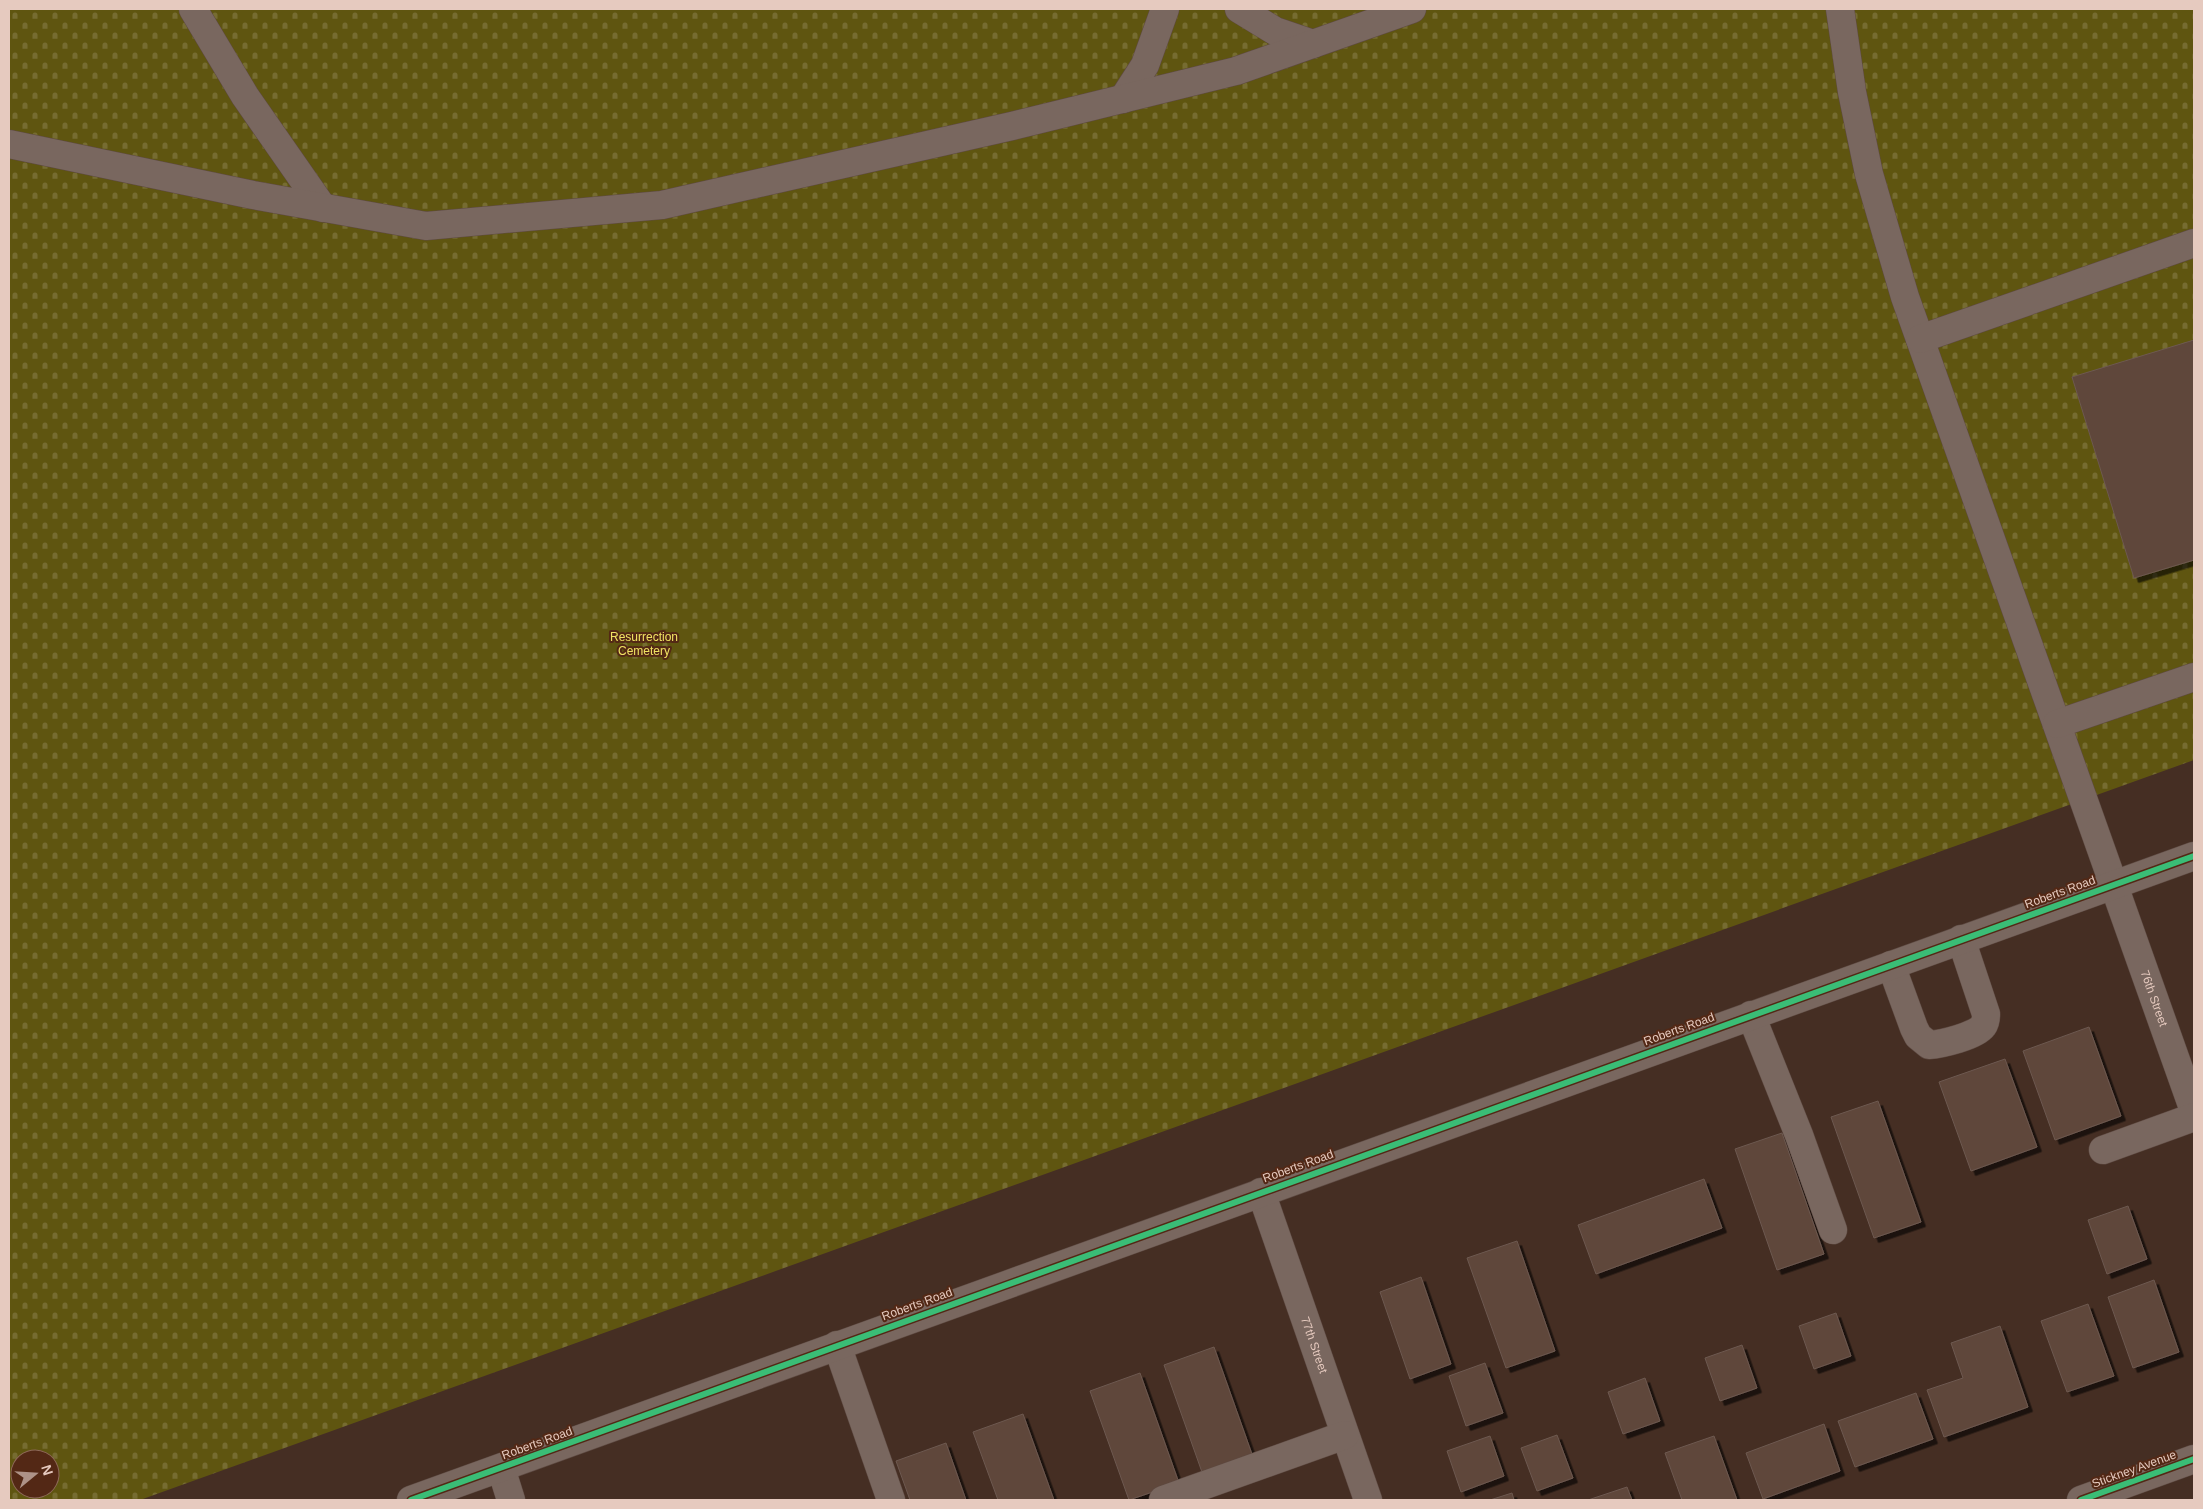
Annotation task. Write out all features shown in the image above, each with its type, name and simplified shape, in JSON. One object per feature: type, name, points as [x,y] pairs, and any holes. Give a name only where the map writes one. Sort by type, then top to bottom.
[{"type":"street","points":[[193,9],[245,96],[322,208]]},
{"type":"street","points":[[1123,99],[1145,65],[1166,9]]},
{"type":"street","points":[[1239,9],[1275,31],[1313,44]]},
{"type":"street","points":[[9,144],[253,195],[426,226],[662,205],[1012,126],[1236,71],[1412,9]]},
{"type":"street","name":"76th Street","points":[[1840,9],[1852,92],[1869,174],[1905,297],[2194,1111]]},
{"type":"street","points":[[1920,339],[2194,243]]},
{"type":"street","points":[[2057,724],[2194,677]]},
{"type":"street","name":"Roberts Road","points":[[411,1500],[2194,856]]},
{"type":"street","points":[[1891,965],[1918,1036],[1929,1045],[1946,1043],[1978,1030],[1984,1026],[1986,1020],[1986,1014],[1961,939]]},
{"type":"street","points":[[1751,1015],[1799,1135],[1833,1230]]},
{"type":"street","points":[[2103,1150],[2194,1117]]},
{"type":"street","name":"77th Street","points":[[1261,1192],[1368,1500]]},
{"type":"street","points":[[837,1345],[891,1500]]},
{"type":"street","points":[[1163,1500],[1345,1435]]},
{"type":"street","name":"Stickney Avenue","points":[[2081,1500],[2194,1459]]},
{"type":"street","points":[[501,1468],[512,1500]]},
{"type":"green space","name":"Resurrection Cemetery","points":[[9,9],[2194,9],[2194,760],[140,1500],[9,1500]]},
{"type":"building","points":[[2194,340],[2194,560],[2134,578],[2072,377]]},
{"type":"building","points":[[2089,1027],[2121,1116],[2055,1140],[2023,1051]]},
{"type":"building","points":[[2005,1059],[2037,1147],[1971,1171],[1939,1082]]},
{"type":"building","points":[[1878,1101],[1921,1222],[1874,1238],[1831,1117]]},
{"type":"building","points":[[1782,1133],[1824,1254],[1777,1270],[1735,1149]]},
{"type":"building","points":[[1704,1179],[1722,1228],[1596,1274],[1578,1225]]},
{"type":"building","points":[[2128,1206],[2147,1259],[2107,1274],[2088,1220]]},
{"type":"building","points":[[1517,1241],[1555,1351],[1506,1368],[1467,1258]]},
{"type":"building","points":[[1421,1277],[1451,1364],[1410,1379],[1380,1292]]},
{"type":"building","points":[[2154,1280],[2179,1352],[2133,1368],[2108,1297]]},
{"type":"building","points":[[2088,1304],[2114,1376],[2067,1392],[2041,1321]]},
{"type":"building","points":[[1836,1313],[1851,1356],[1814,1369],[1799,1326]]},
{"type":"building","points":[[2000,1326],[2028,1407],[1944,1437],[1927,1390],[1963,1378],[1951,1343]]},
{"type":"building","points":[[1742,1345],[1757,1388],[1720,1401],[1705,1358]]},
{"type":"building","points":[[1214,1347],[1253,1457],[1203,1475],[1164,1365]]},
{"type":"building","points":[[1485,1363],[1503,1413],[1466,1426],[1449,1376]]},
{"type":"building","points":[[1140,1373],[1179,1483],[1129,1500],[1090,1391]]},
{"type":"building","points":[[1645,1378],[1660,1421],[1623,1434],[1608,1392]]},
{"type":"building","points":[[1916,1393],[1933,1439],[1855,1467],[1838,1421]]},
{"type":"building","points":[[1023,1414],[1054,1500],[998,1500],[973,1432]]},
{"type":"building","points":[[1824,1424],[1840,1471],[1763,1499],[1746,1453]]},
{"type":"building","points":[[1557,1435],[1573,1478],[1537,1491],[1521,1448]]},
{"type":"building","points":[[1490,1436],[1504,1476],[1461,1492],[1447,1451]]},
{"type":"building","points":[[1714,1436],[1737,1500],[1682,1500],[1665,1453]]},
{"type":"building","points":[[946,1443],[966,1500],[910,1500],[896,1461]]},
{"type":"building","points":[[1627,1487],[1632,1500],[1588,1500]]},
{"type":"building","points":[[1512,1493],[1514,1500],[1490,1500]]},
{"type":"cycle path","points":[[411,1500],[2194,856]]},
{"type":"cycle path","points":[[2081,1500],[2194,1459]]}]
